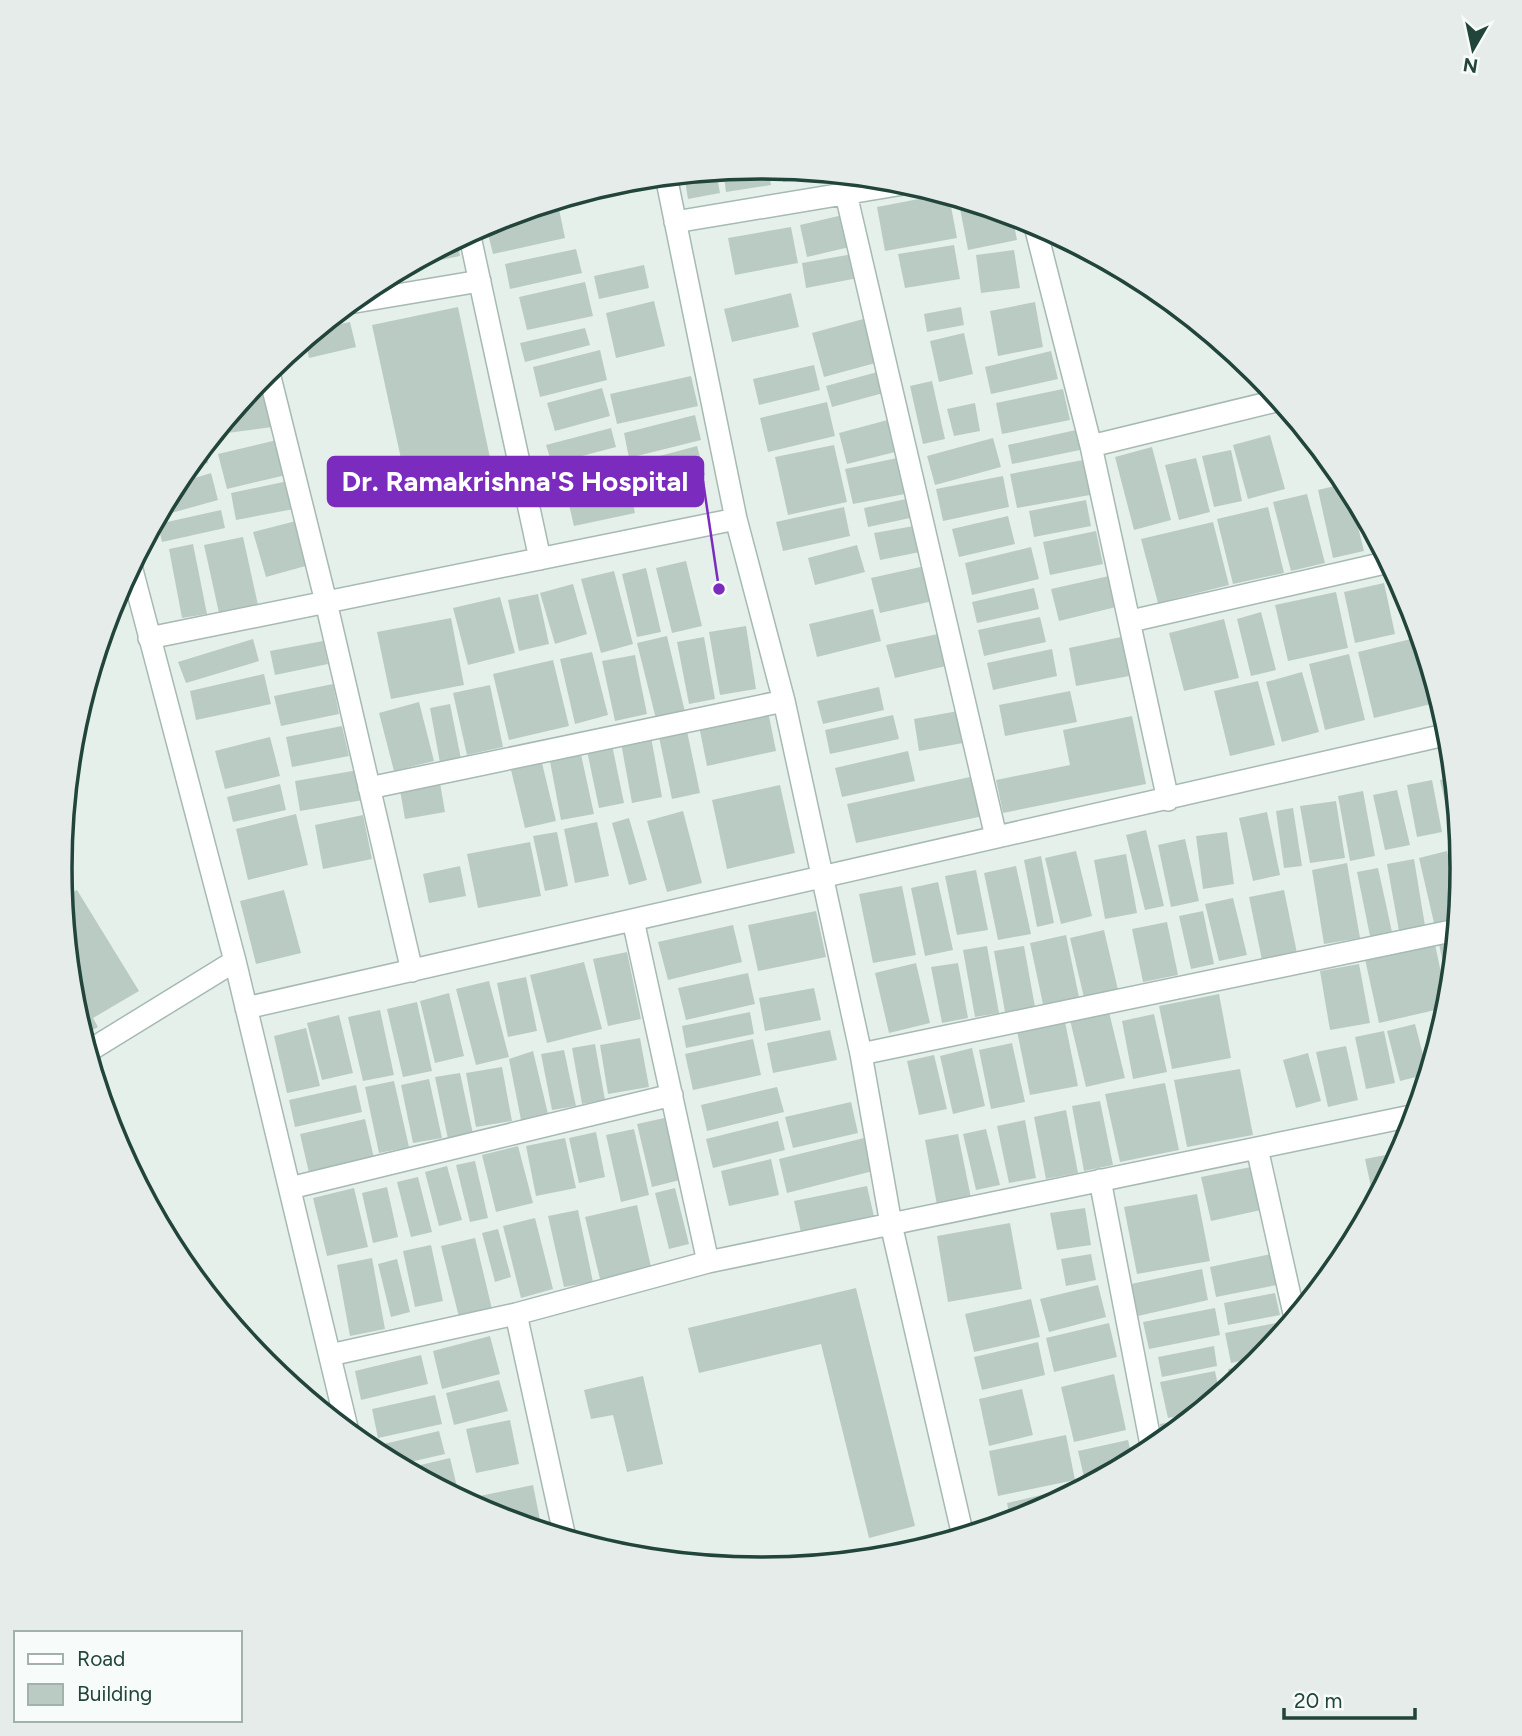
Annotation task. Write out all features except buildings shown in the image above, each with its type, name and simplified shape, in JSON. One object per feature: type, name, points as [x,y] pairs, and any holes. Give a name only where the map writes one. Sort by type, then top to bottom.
[{"type":"street","points":[[668,185],[736,519],[784,701],[862,1054],[891,1224],[961,1527]]},
{"type":"street","points":[[675,222],[875,189]]},
{"type":"street","points":[[846,194],[996,837]]},
{"type":"street","points":[[1038,237],[1091,446],[1168,800]]},
{"type":"street","points":[[471,243],[540,559]]},
{"type":"street","points":[[372,299],[480,281]]},
{"type":"street","points":[[272,383],[327,601],[412,971]]},
{"type":"street","points":[[1091,446],[1268,403]]},
{"type":"street","points":[[149,638],[736,519]]},
{"type":"street","points":[[1131,621],[1380,564]]},
{"type":"street","points":[[135,581],[235,961],[345,1418]]},
{"type":"street","points":[[369,788],[784,701]]},
{"type":"street","points":[[246,1008],[1437,737]]},
{"type":"street","points":[[633,920],[708,1262]]},
{"type":"street","points":[[862,1054],[1447,932]]},
{"type":"street","points":[[95,1047],[235,961]]},
{"type":"street","points":[[290,1188],[671,1095]]},
{"type":"street","points":[[330,1355],[516,1314],[708,1262],[1403,1118]]},
{"type":"street","points":[[1257,1148],[1292,1307]]},
{"type":"street","points":[[1100,1180],[1150,1437]]},
{"type":"street","points":[[516,1314],[563,1528]]},
{"type":"place","name":"Dr. Ramakrishna'S Hospital","points":[[719,589]]}]
